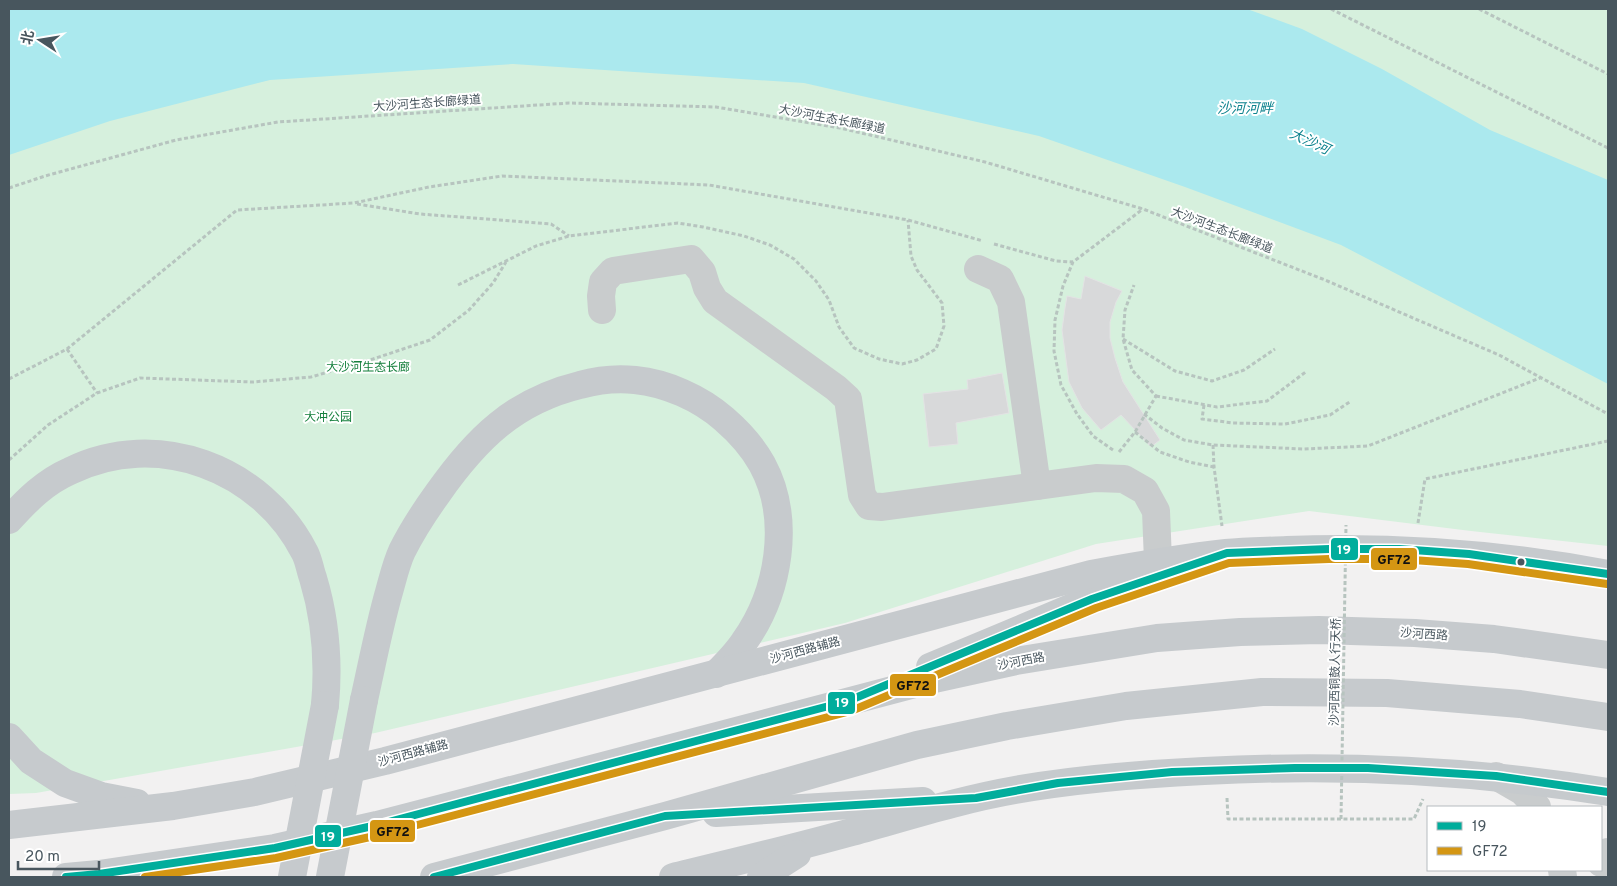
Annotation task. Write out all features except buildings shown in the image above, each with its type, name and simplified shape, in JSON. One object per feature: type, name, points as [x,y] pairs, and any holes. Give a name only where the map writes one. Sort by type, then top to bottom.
[{"type":"main road","points":[[330,877],[364,700],[382,618],[402,552],[429,506],[470,451],[490,431],[524,406],[554,392],[604,380],[649,382],[677,391],[704,404],[724,418],[742,436],[758,458],[769,481],[777,517],[779,534],[778,552],[770,589],[763,608],[745,641],[734,656],[716,674]]},
{"type":"main road","points":[[9,520],[26,501],[46,484],[70,471],[103,459],[121,455],[147,453],[174,455],[200,462],[224,472],[248,486],[268,503],[285,523],[306,554],[318,596],[326,638],[328,670],[326,705],[292,877]]},
{"type":"main road","name":"沙河西路辅路","points":[[9,825],[173,806],[255,792],[385,761],[1090,574],[1158,562],[1225,540],[1329,548],[1399,549],[1469,554],[1608,574]]},
{"type":"main road","points":[[848,701],[1092,599],[1225,540]]},
{"type":"main road","name":"沙河西路","points":[[66,877],[99,874],[294,844],[459,804],[934,679],[1016,661],[1157,638],[1240,632],[1319,630],[1415,633],[1494,639],[1608,655]]},
{"type":"main road","points":[[434,877],[665,816],[917,745],[1006,726],[1126,706],[1262,692],[1387,693],[1520,704],[1608,717]]},
{"type":"main road","points":[[9,737],[31,761],[65,783],[102,796],[133,802],[173,806]]},
{"type":"main road","points":[[673,877],[815,842],[976,798],[1058,783],[1113,777],[1236,769],[1368,768],[1496,776],[1608,792]]},
{"type":"main road","points":[[665,816],[976,798]]},
{"type":"main road","points":[[761,877],[815,842]]},
{"type":"street","points":[[602,310],[603,282],[613,271],[691,259],[702,272],[707,288],[715,301],[836,388],[848,399],[862,495],[869,506],[882,507],[1096,478],[1124,479],[1144,491],[1156,511],[1158,562]]},
{"type":"street","points":[[978,269],[1000,280],[1011,302],[1037,486]]},
{"type":"street","points":[[1496,776],[1522,791],[1536,806]]},
{"type":"path","points":[[1331,9],[1608,148]]},
{"type":"path","points":[[1479,9],[1608,74]]},
{"type":"path","name":"大沙河生态长廊绿道","points":[[9,188],[45,176],[176,140],[278,122],[569,103],[716,107],[840,128],[985,162],[1143,209],[1325,280],[1499,355],[1608,414]]},
{"type":"path","points":[[9,379],[67,349],[237,210],[354,204],[429,187],[502,176],[709,185],[908,220],[1056,261],[1073,262]]},
{"type":"path","points":[[354,204],[420,214],[550,224],[569,236]]},
{"type":"path","points":[[1143,209],[1073,262],[1062,286],[1055,320],[1054,351],[1061,385],[1077,414],[1093,436],[1118,454],[1135,432],[1156,396]]},
{"type":"path","points":[[458,285],[536,246],[569,236],[678,224],[703,226],[770,245],[794,259],[816,281],[829,300],[839,327],[854,348],[879,359],[902,364],[917,360],[936,349],[944,326],[942,303],[917,270],[911,256],[908,220]]},
{"type":"path","points":[[9,460],[48,425],[97,393],[140,378],[253,382],[312,377],[430,340],[468,310],[492,284],[506,261]]},
{"type":"path","points":[[1134,285],[1125,310],[1123,339],[1132,370],[1156,396],[1217,407],[1267,400],[1307,371]]},
{"type":"path","points":[[1123,339],[1175,371],[1212,382],[1244,370],[1275,349]]},
{"type":"path","points":[[67,349],[97,393]]},
{"type":"path","points":[[1144,414],[1162,428],[1184,440],[1213,445],[1304,449],[1368,446],[1540,377]]},
{"type":"path","points":[[1204,405],[1202,420],[1233,423],[1285,424],[1330,415],[1351,401]]},
{"type":"path","points":[[1135,432],[1160,452],[1188,462],[1214,467]]},
{"type":"path","points":[[1418,525],[1426,479],[1608,441]]},
{"type":"path","points":[[1213,445],[1214,467],[1225,540]]},
{"type":"path","name":"沙河西铜鼓人行天桥","points":[[1341,819],[1346,525]]},
{"type":"path","points":[[1227,798],[1228,819],[1414,819],[1423,797]]},
{"type":"green space","name":"大冲公园","points":[[9,9],[1608,9],[1608,546],[1309,511],[1096,544],[845,623],[375,733],[36,793],[9,794]]},
{"type":"water","name":"沙河河畔","points":[[9,9],[1247,9],[1302,29],[1382,69],[1490,130],[1608,180],[1608,384],[1341,245],[1185,187],[1039,136],[804,83],[513,64],[270,80],[110,121],[9,155]]},
{"type":"transit line","name":"19","points":[[66,877],[99,874],[275,848],[377,825],[848,701],[1092,599],[1227,553],[1329,549],[1399,549],[1469,554],[1608,574]]},
{"type":"transit line","name":"GF72","points":[[145,877],[276,858],[379,835],[851,711],[1096,608],[1229,563],[1329,559],[1399,559],[1468,564],[1607,584]]},
{"type":"transit line","name":"19","points":[[434,877],[665,816],[976,798],[1058,783],[1172,772],[1368,768],[1496,776],[1608,792]]},
{"type":"water label","name":"大沙河","points":[[1310,141]]},
{"type":"park label","name":"大沙河生态长廊","points":[[368,367]]}]
